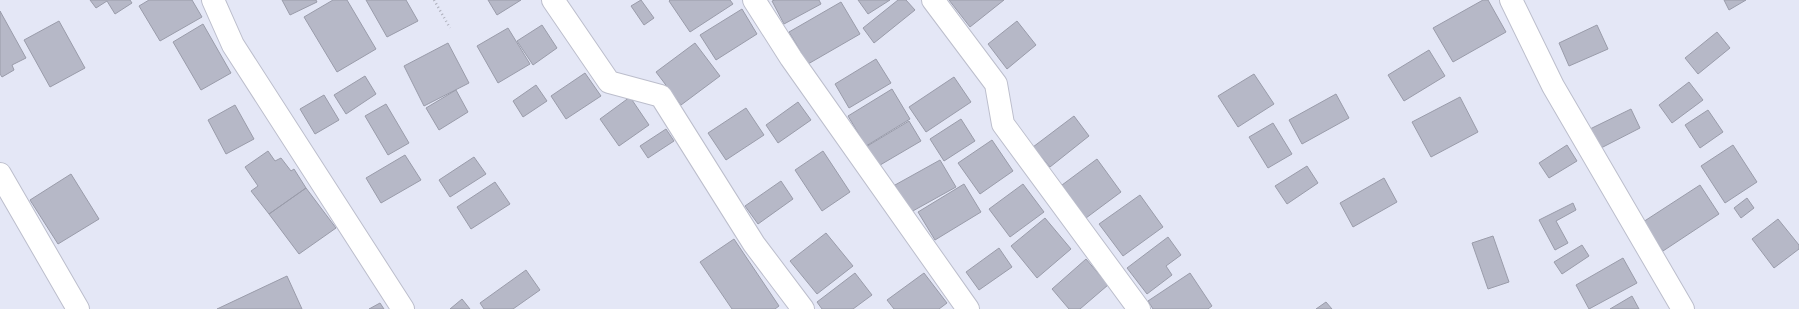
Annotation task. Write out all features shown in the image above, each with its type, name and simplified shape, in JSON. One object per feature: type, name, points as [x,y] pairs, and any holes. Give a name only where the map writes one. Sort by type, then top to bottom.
[{"type":"street","points":[[213,0],[233,45],[403,309]]},
{"type":"street","points":[[554,0],[609,82],[661,96],[754,244],[803,309]]},
{"type":"street","points":[[754,0],[791,58],[968,309]]},
{"type":"street","points":[[933,0],[996,84],[1003,124],[1139,309]]},
{"type":"street","points":[[1511,0],[1553,86],[1683,309]]},
{"type":"street","points":[[0,174],[78,309]]},
{"type":"path","points":[[434,0],[450,28]]},
{"type":"building","points":[[90,0],[130,0],[132,3],[115,14],[107,1],[96,8]]},
{"type":"building","points":[[149,0],[192,0],[202,17],[160,41],[139,6]]},
{"type":"building","points":[[282,0],[316,0],[317,2],[290,15]]},
{"type":"building","points":[[333,0],[347,0],[376,49],[337,72],[304,17]]},
{"type":"building","points":[[366,0],[406,0],[418,21],[387,37]]},
{"type":"building","points":[[488,0],[521,0],[497,15]]},
{"type":"building","points":[[641,0],[654,18],[644,25],[631,6]]},
{"type":"building","points":[[730,0],[733,4],[690,32],[669,1]]},
{"type":"building","points":[[819,0],[821,4],[784,24],[772,1]]},
{"type":"building","points":[[858,0],[890,0],[868,14]]},
{"type":"building","points":[[898,0],[906,0],[915,10],[874,43],[863,28]]},
{"type":"building","points":[[949,0],[1004,0],[970,27]]},
{"type":"building","points":[[1483,0],[1488,0],[1506,32],[1453,62],[1433,28]]},
{"type":"building","points":[[1724,0],[1746,0],[1729,10]]},
{"type":"building","points":[[841,2],[860,34],[808,64],[789,32]]},
{"type":"building","points":[[742,9],[757,34],[716,60],[700,35]]},
{"type":"building","points":[[0,11],[26,58],[12,65],[14,70],[2,77],[0,74]]},
{"type":"building","points":[[59,21],[85,68],[50,87],[24,40]]},
{"type":"building","points":[[1017,21],[1036,45],[1007,69],[988,44]]},
{"type":"building","points":[[203,24],[231,73],[201,90],[173,42]]},
{"type":"building","points":[[542,25],[557,48],[533,65],[517,41]]},
{"type":"building","points":[[1597,25],[1608,49],[1569,66],[1559,43]]},
{"type":"building","points":[[508,28],[530,64],[498,83],[477,46]]},
{"type":"building","points":[[1717,32],[1730,48],[1698,74],[1685,58]]},
{"type":"building","points":[[448,43],[469,83],[424,106],[404,66]]},
{"type":"building","points":[[695,43],[720,76],[681,105],[656,72]]},
{"type":"building","points":[[1429,50],[1445,76],[1404,101],[1388,75]]},
{"type":"building","points":[[876,59],[891,83],[849,108],[835,84]]},
{"type":"building","points":[[585,73],[601,96],[566,119],[551,96]]},
{"type":"building","points":[[1254,74],[1274,104],[1238,127],[1218,96]]},
{"type":"building","points":[[365,76],[376,94],[346,114],[334,95]]},
{"type":"building","points":[[954,77],[971,102],[926,132],[909,107]]},
{"type":"building","points":[[1689,82],[1703,100],[1672,123],[1659,105]]},
{"type":"building","points":[[536,85],[547,101],[523,117],[513,101]]},
{"type":"building","points":[[892,89],[910,119],[866,146],[848,116]]},
{"type":"building","points":[[456,90],[468,112],[439,130],[426,108]]},
{"type":"building","points":[[1336,94],[1349,118],[1302,144],[1289,120]]},
{"type":"building","points":[[324,95],[339,120],[315,134],[300,109]]},
{"type":"building","points":[[630,97],[649,125],[619,146],[600,119]]},
{"type":"building","points":[[1460,97],[1478,132],[1431,157],[1412,122]]},
{"type":"building","points":[[798,102],[811,120],[778,143],[766,125]]},
{"type":"building","points":[[386,104],[409,143],[388,155],[365,116]]},
{"type":"building","points":[[235,105],[254,139],[226,154],[208,120]]},
{"type":"building","points":[[746,108],[764,135],[726,160],[708,133]]},
{"type":"building","points":[[1631,109],[1640,128],[1601,148],[1590,129]]},
{"type":"building","points":[[1708,110],[1723,132],[1700,148],[1685,125]]},
{"type":"building","points":[[1074,116],[1089,136],[1050,167],[1033,147]]},
{"type":"building","points":[[961,119],[975,141],[944,161],[930,139]]},
{"type":"building","points":[[909,121],[921,141],[875,168],[864,148]]},
{"type":"building","points":[[1273,123],[1292,154],[1268,168],[1249,137]]},
{"type":"building","points":[[666,129],[674,141],[648,158],[640,146]]},
{"type":"building","points":[[992,140],[1013,171],[980,194],[958,163]]},
{"type":"building","points":[[1567,145],[1577,161],[1549,178],[1539,163]]},
{"type":"building","points":[[1733,145],[1757,182],[1725,203],[1701,166]]},
{"type":"building","points":[[268,151],[275,161],[281,158],[291,171],[294,169],[306,188],[269,214],[251,191],[258,186],[245,167]]},
{"type":"building","points":[[823,151],[850,192],[822,211],[795,170]]},
{"type":"building","points":[[405,155],[421,180],[381,203],[366,178]]},
{"type":"building","points":[[474,157],[486,174],[450,197],[439,180]]},
{"type":"building","points":[[1097,159],[1121,192],[1086,218],[1062,185]]},
{"type":"building","points":[[940,160],[956,187],[911,212],[895,185]]},
{"type":"building","points":[[1307,166],[1318,183],[1287,204],[1275,186]]},
{"type":"building","points":[[71,174],[99,219],[58,244],[30,200]]},
{"type":"building","points":[[1384,178],[1397,202],[1353,227],[1340,203]]},
{"type":"building","points":[[781,181],[793,199],[758,224],[745,206]]},
{"type":"building","points":[[495,182],[510,204],[471,229],[457,207]]},
{"type":"building","points":[[964,184],[981,212],[935,240],[918,212]]},
{"type":"building","points":[[1023,184],[1044,212],[1010,237],[989,209]]},
{"type":"building","points":[[1700,185],[1719,214],[1663,251],[1643,222]]},
{"type":"building","points":[[306,188],[336,228],[299,254],[269,214]]},
{"type":"building","points":[[1140,195],[1163,227],[1123,256],[1099,224]]},
{"type":"building","points":[[1747,198],[1754,208],[1741,218],[1734,208]]},
{"type":"building","points":[[1573,203],[1576,210],[1556,221],[1568,243],[1555,250],[1539,220]]},
{"type":"building","points":[[1045,218],[1071,249],[1037,278],[1011,246]]},
{"type":"building","points":[[1778,219],[1799,245],[1799,249],[1774,268],[1752,239]]},
{"type":"building","points":[[826,233],[853,266],[817,294],[790,261]]},
{"type":"building","points":[[1493,236],[1509,282],[1488,289],[1472,243]]},
{"type":"building","points":[[1168,237],[1181,255],[1166,266],[1172,275],[1147,294],[1127,268]]},
{"type":"building","points":[[734,239],[779,306],[775,309],[732,309],[700,262]]},
{"type":"building","points":[[1582,245],[1589,256],[1562,274],[1554,262]]},
{"type":"building","points":[[999,248],[1012,267],[979,290],[966,272]]},
{"type":"building","points":[[1623,258],[1637,283],[1589,309],[1576,285]]},
{"type":"building","points":[[1086,259],[1108,285],[1080,309],[1069,309],[1052,289]]},
{"type":"building","points":[[526,270],[540,290],[513,309],[484,309],[480,303]]},
{"type":"building","points":[[855,273],[872,295],[853,309],[822,309],[817,302]]},
{"type":"building","points":[[924,273],[947,303],[939,309],[894,309],[887,300]]},
{"type":"building","points":[[1190,273],[1212,306],[1208,309],[1153,309],[1148,301]]},
{"type":"building","points":[[287,276],[302,309],[217,309]]},
{"type":"building","points":[[1632,296],[1639,309],[1610,309]]},
{"type":"building","points":[[462,299],[470,309],[450,309]]},
{"type":"building","points":[[1326,302],[1332,309],[1316,309]]},
{"type":"building","points":[[380,303],[384,309],[369,309]]}]
